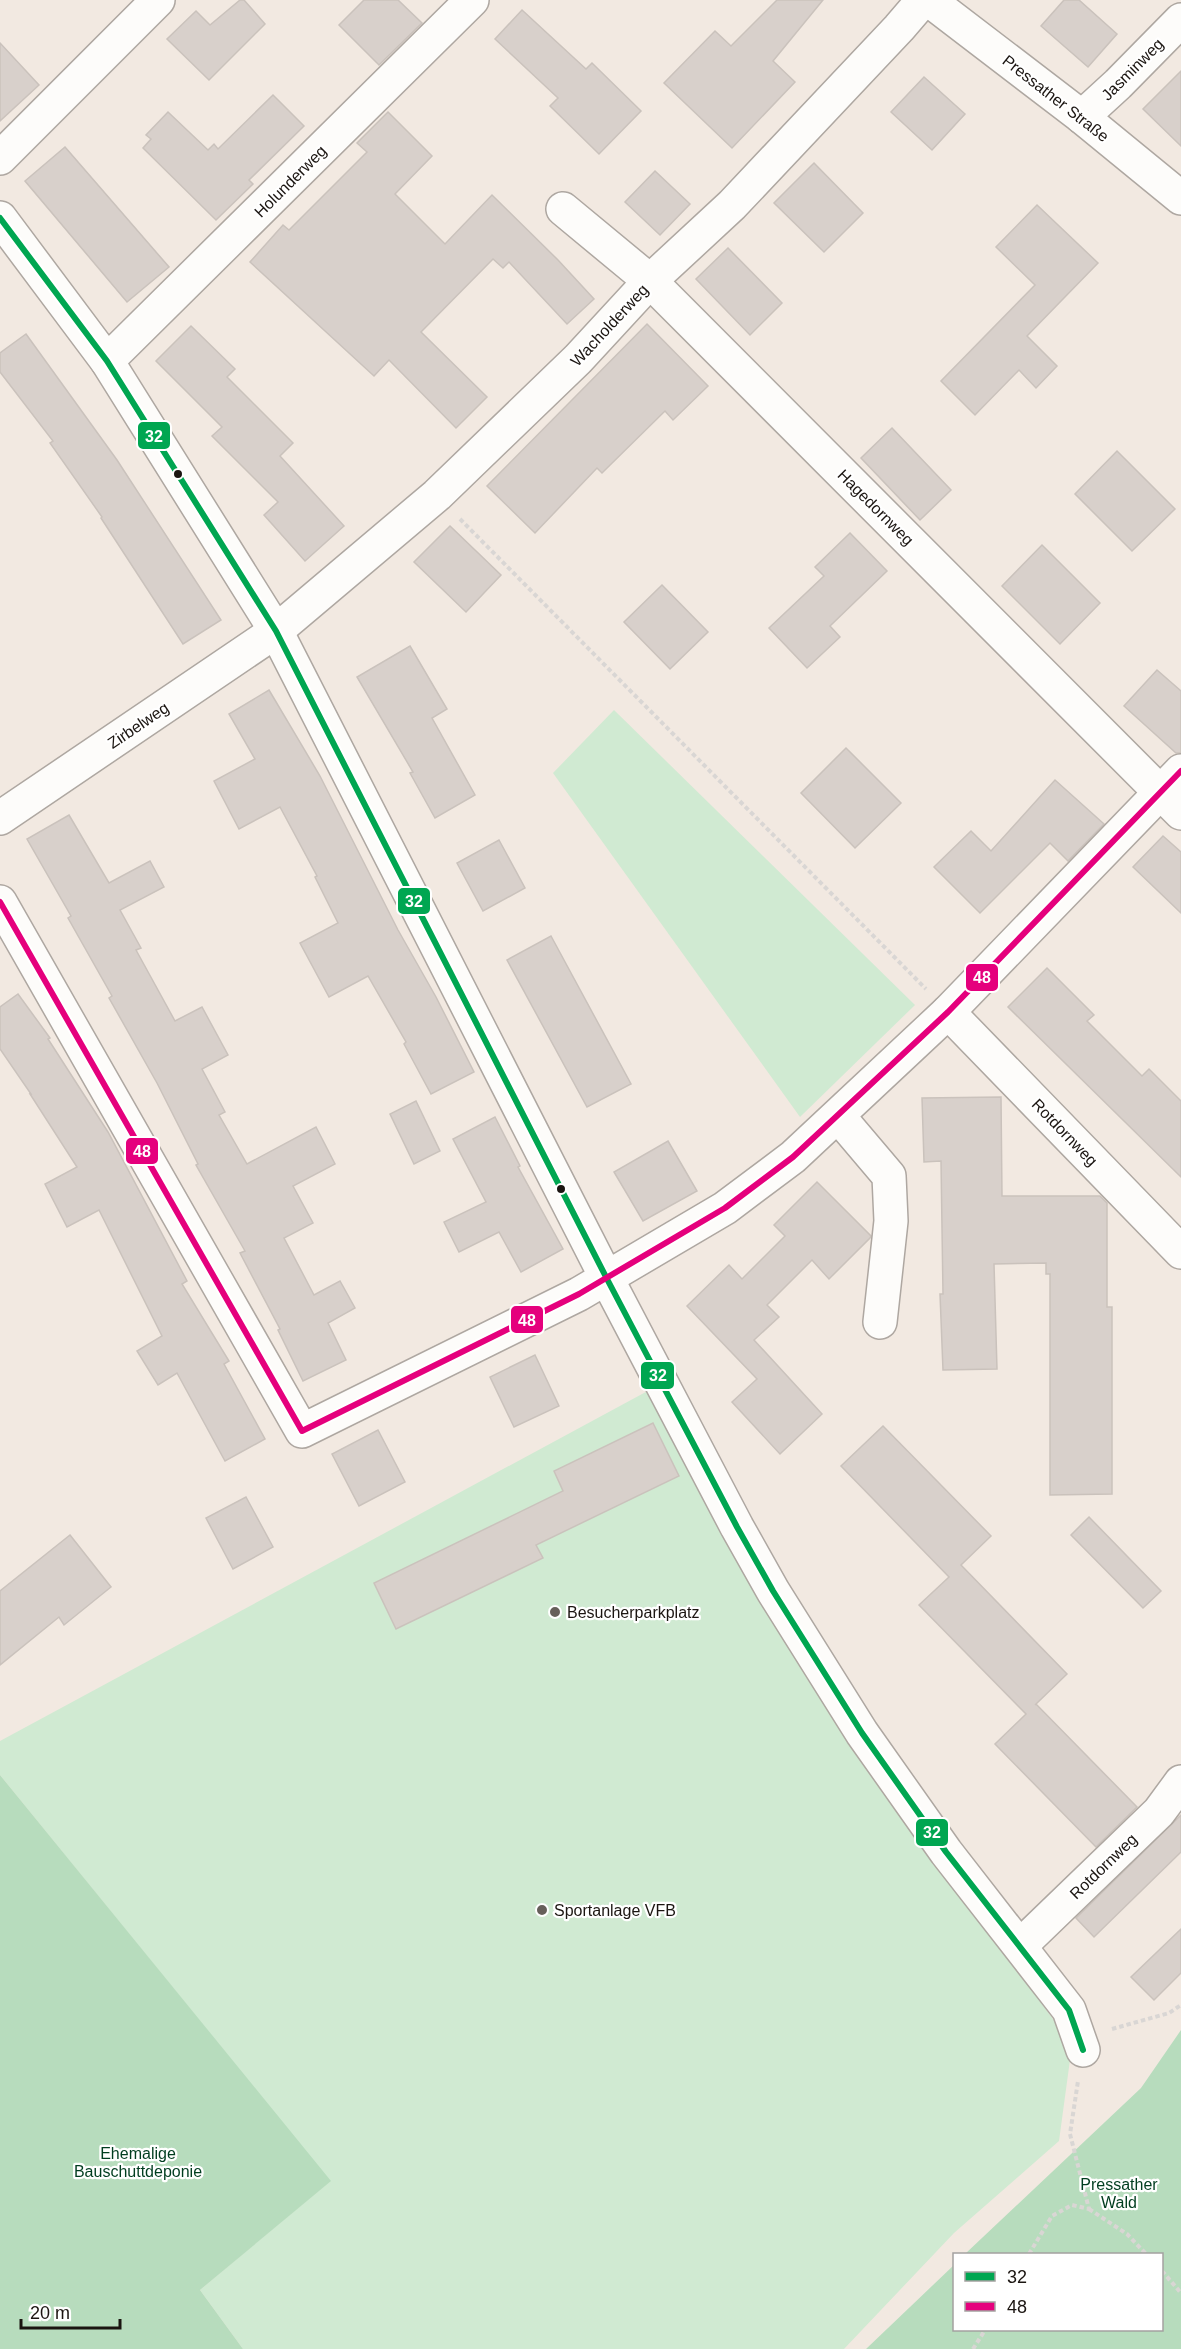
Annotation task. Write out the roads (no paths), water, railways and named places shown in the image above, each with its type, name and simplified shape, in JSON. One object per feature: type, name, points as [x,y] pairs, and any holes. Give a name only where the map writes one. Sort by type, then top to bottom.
[{"type":"street","points":[[0,158],[158,0]]},
{"type":"street","name":"Holunderweg","points":[[107,361],[472,0]]},
{"type":"street","name":"Wacholderweg","points":[[276,631],[437,495],[578,359],[650,281],[732,205],[923,0]]},
{"type":"street","name":"Pressather Straße","points":[[929,0],[1082,117],[1181,198]]},
{"type":"street","name":"Jasminweg","points":[[1082,117],[1181,20]]},
{"type":"street","name":"Hagedornweg","points":[[563,209],[650,281],[1174,792]]},
{"type":"street","points":[[0,218],[107,361],[276,631],[606,1277],[773,1591],[862,1734],[946,1852],[1069,2010],[1083,2049]]},
{"type":"street","name":"Zirbelweg","points":[[0,818],[276,631]]},
{"type":"street","points":[[0,902],[302,1431],[579,1294],[725,1208],[793,1157],[838,1117],[1174,792]]},
{"type":"street","name":"Rotdornweg","points":[[948,1012],[1181,1252]]},
{"type":"street","points":[[838,1117],[889,1176],[891,1221],[880,1322]]},
{"type":"street","name":"Rotdornweg","points":[[1020,1946],[1159,1812],[1181,1782]]},
{"type":"place","name":"Besucherparkplatz","points":[[555,1612]]},
{"type":"place","name":"Sportanlage VFB","points":[[542,1910]]},
{"type":"park label","name":"Ehemalige Bauschuttdeponie","points":[[138,2162]]},
{"type":"park label","name":"Pressather Wald","points":[[1119,2193]]}]
